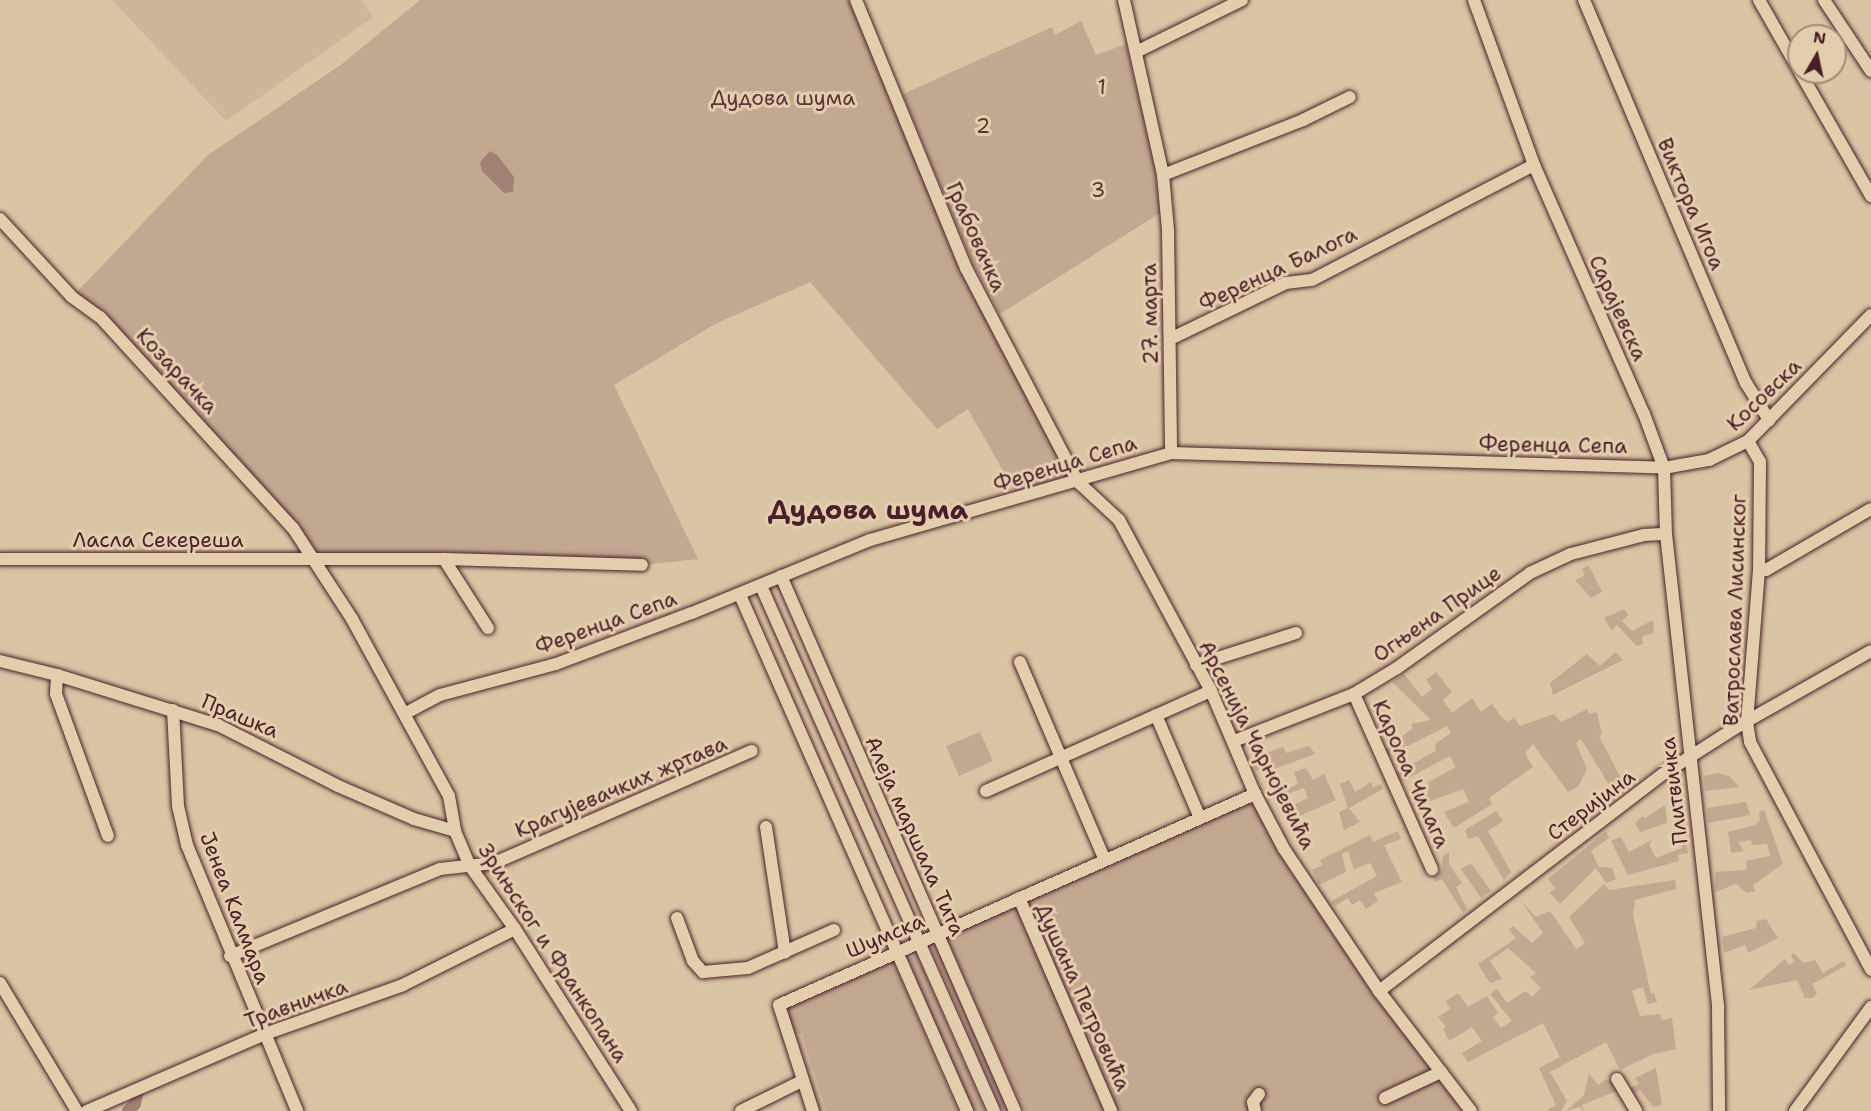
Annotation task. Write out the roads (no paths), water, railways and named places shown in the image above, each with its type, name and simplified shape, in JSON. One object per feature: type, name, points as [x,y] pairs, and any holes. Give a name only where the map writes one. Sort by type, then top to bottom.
[{"type":"street","name":"Грабовачка","points":[[856,0],[966,268],[1078,482]]},
{"type":"street","name":"27. марта","points":[[1124,0],[1163,175],[1168,230],[1171,453]]},
{"type":"street","points":[[1136,52],[1242,0]]},
{"type":"street","name":"Сарајевска","points":[[1474,0],[1534,165],[1644,414],[1664,468]]},
{"type":"street","name":"Виктора Игоа","points":[[1584,0],[1746,383],[1769,420]]},
{"type":"street","points":[[1759,0],[1787,50]]},
{"type":"street","points":[[1824,0],[1871,71]]},
{"type":"street","points":[[1806,84],[1871,196]]},
{"type":"street","points":[[1163,175],[1303,120],[1350,97]]},
{"type":"street","name":"Ференца Балога","points":[[1170,339],[1286,284],[1312,279],[1534,165]]},
{"type":"street","name":"Козарачка","points":[[0,219],[207,431],[293,528],[316,560]]},
{"type":"street","name":"Косовска","points":[[1664,468],[1709,460],[1748,441],[1871,315]]},
{"type":"street","name":"Ватрослава Лисинског","points":[[1748,441],[1760,462],[1759,570],[1747,722],[1750,742],[1779,802],[1871,970]]},
{"type":"street","name":"Ференца Сепа","points":[[405,713],[440,695],[556,664],[740,595],[870,540],[1078,482],[1171,453],[1664,468]]},
{"type":"street","name":"Плитвичка","points":[[1664,468],[1666,534],[1718,1008],[1719,1111]]},
{"type":"street","name":"Арсенија Чарнојевића","points":[[1078,482],[1119,520],[1211,691],[1255,794],[1284,849],[1379,991],[1471,1111]]},
{"type":"street","points":[[1759,570],[1766,570],[1871,509]]},
{"type":"street","name":"Огњена Прице","points":[[1234,741],[1354,694],[1397,668],[1530,573],[1571,554],[1644,535],[1666,534]]},
{"type":"street","name":"Ласла Секереша","points":[[0,559],[316,560]]},
{"type":"street","name":"Ференца Сепа","points":[[316,560],[444,559],[642,565]]},
{"type":"street","points":[[444,559],[488,628]]},
{"type":"street","name":"Зрињског и Франкопана","points":[[316,560],[405,713],[449,796],[455,831],[470,866],[515,929],[631,1111]]},
{"type":"street","name":"Алеја маршала Тита","points":[[781,576],[1015,1111]]},
{"type":"street","name":"Алеја маршала Тита","points":[[761,586],[994,1111]]},
{"type":"street","points":[[740,595],[899,950],[968,1111]]},
{"type":"street","points":[[1196,665],[1296,633]]},
{"type":"street","name":"Стеријина","points":[[1379,991],[1663,774],[1747,722],[1871,651]]},
{"type":"street","name":"Прашка","points":[[0,661],[57,675],[218,725],[414,819],[455,831]]},
{"type":"street","points":[[1020,662],[1105,860]]},
{"type":"street","points":[[57,675],[56,694],[108,836]]},
{"type":"street","points":[[987,791],[1211,691]]},
{"type":"street","name":"Кароља Чилага","points":[[1354,694],[1432,869]]},
{"type":"street","name":"Јенеа Калмара","points":[[173,710],[178,806],[187,846],[230,956],[266,1034],[297,1111]]},
{"type":"street","points":[[1156,715],[1200,818]]},
{"type":"street","name":"Крагујевачких жртава","points":[[230,956],[440,869],[494,863],[752,752]]},
{"type":"street","name":"Шумска","points":[[802,1081],[779,1005],[1255,794]]},
{"type":"street","points":[[766,827],[785,953]]},
{"type":"street","name":"Душана Петровића","points":[[1018,898],[1112,1111]]},
{"type":"street","points":[[677,918],[693,961],[703,972],[748,968],[834,930]]},
{"type":"street","name":"Травничка","points":[[87,1111],[266,1034],[403,985],[515,929]]},
{"type":"street","points":[[0,983],[77,1111]]},
{"type":"street","points":[[1796,1111],[1871,1007]]},
{"type":"street","points":[[1385,1098],[1441,1072]]},
{"type":"street","points":[[1617,1079],[1636,1111]]},
{"type":"street","points":[[741,1111],[802,1081],[813,1111]]},
{"type":"street","points":[[1256,1111],[1253,1102],[1259,1094]]},
{"type":"waterway","points":[[128,1111],[135,1104],[138,1089]]},
{"type":"district","name":"Дудова шума","points":[[868,510]]},
{"type":"park label","name":"1","points":[[1102,87]]},
{"type":"park label","name":"2","points":[[983,126]]},
{"type":"park label","name":"3","points":[[1098,190]]}]
